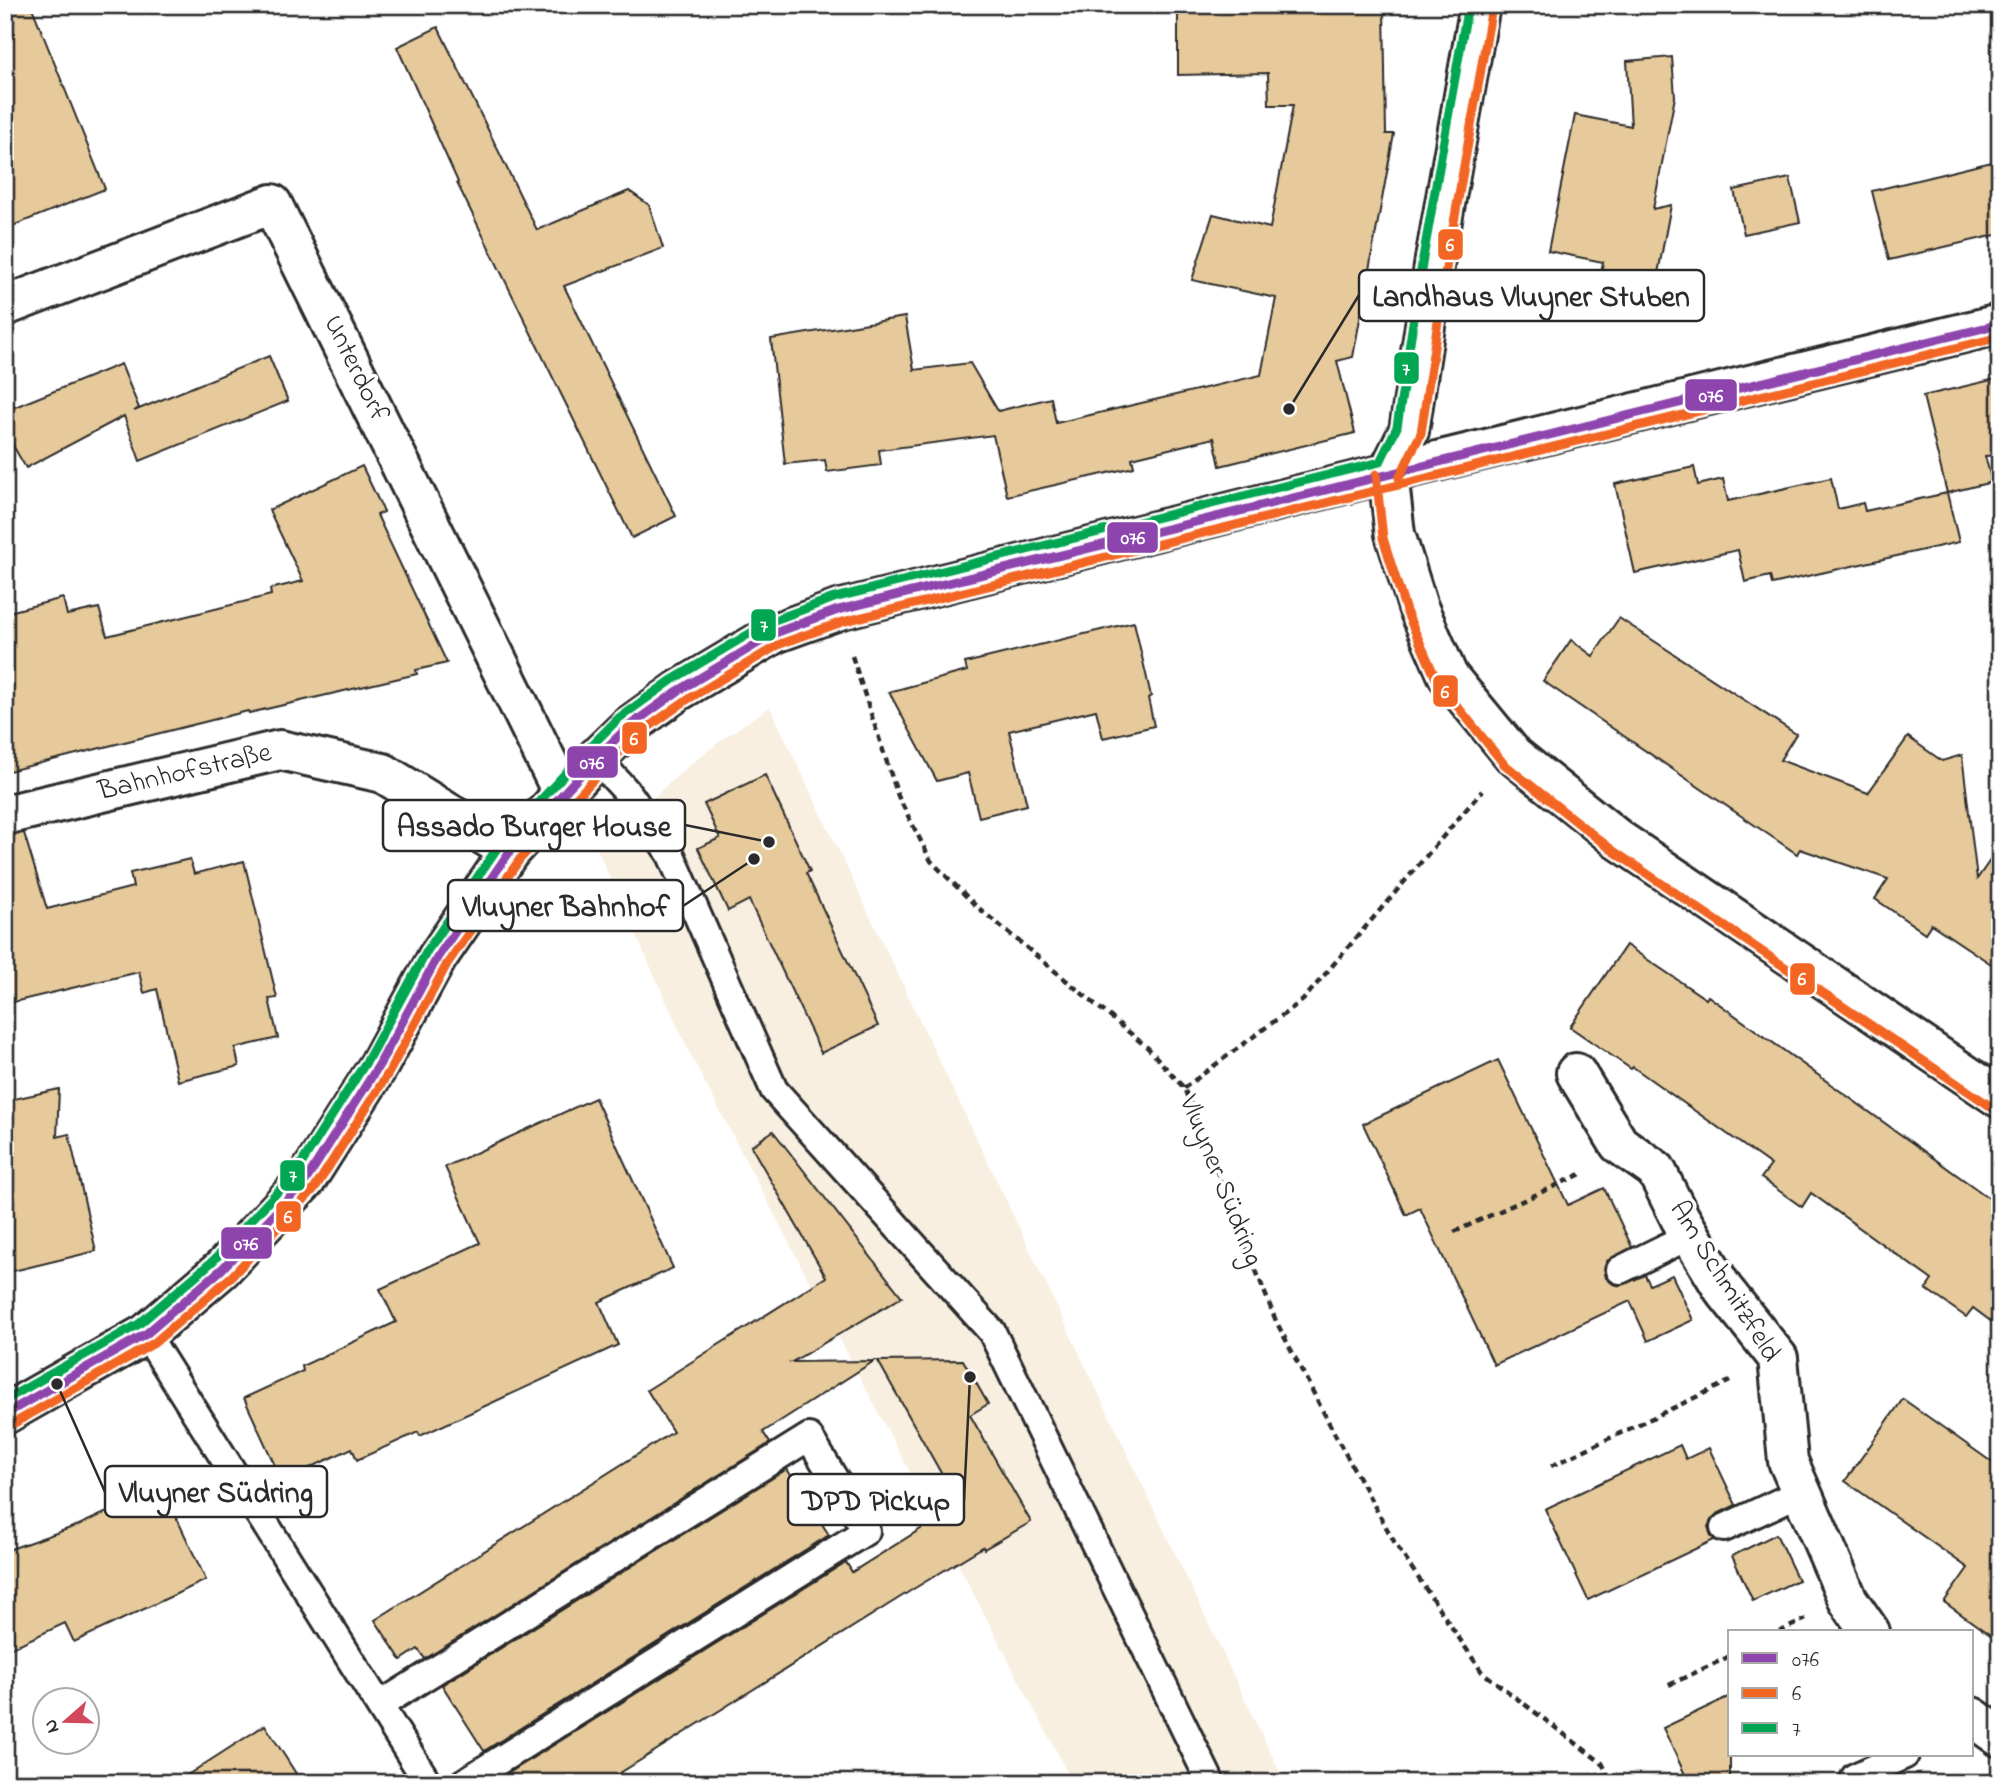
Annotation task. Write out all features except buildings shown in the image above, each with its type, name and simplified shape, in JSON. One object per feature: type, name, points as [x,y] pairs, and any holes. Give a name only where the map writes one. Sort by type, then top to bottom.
[{"type":"street","points":[[1480,5],[1435,260],[1409,431],[1388,473],[1395,534],[1418,607],[1448,676],[1513,755],[1619,840],[2000,1098]]},
{"type":"street","name":"Unterdorf","points":[[5,306],[272,204],[562,792]]},
{"type":"street","points":[[5,1414],[146,1334],[222,1269],[306,1180],[379,1065],[437,958],[510,851],[562,792],[628,727],[678,691],[775,633],[838,610],[2000,324]]},
{"type":"street","name":"Bahnhofstraße","points":[[5,815],[280,750],[383,772],[510,851]]},
{"type":"street","name":"Am Schmitzfeld","points":[[1576,1073],[1619,1143],[1656,1170],[1680,1218],[1723,1289],[1778,1358],[1788,1461],[1848,1600],[1869,1630]]},
{"type":"street","points":[[1974,1718],[2000,1737]]},
{"type":"lane","points":[[596,758],[629,794],[671,855],[774,1090],[992,1332],[1211,1783]]},
{"type":"lane","points":[[1620,1270],[1691,1235]]},
{"type":"lane","points":[[146,1334],[428,1783]]},
{"type":"lane","points":[[380,1705],[808,1437],[866,1531],[463,1783]]},
{"type":"lane","points":[[1724,1528],[1801,1492]]},
{"type":"lane","points":[[1855,1777],[1903,1756]]},
{"type":"path","name":"Vluyner Südring","points":[[838,610],[898,796],[931,861],[975,905],[1148,1048],[1184,1088],[1276,1321],[1396,1545],[1482,1672],[1602,1763],[1612,1783]]},
{"type":"path","points":[[1184,1088],[1303,999],[1513,755]]},
{"type":"path","points":[[1454,1232],[1630,1151]]},
{"type":"path","points":[[1551,1466],[1778,1358]]},
{"type":"path","points":[[1669,1685],[1728,1657]]},
{"type":"shaded area","points":[[770,707],[1285,1783],[1073,1783],[692,1058],[597,849],[687,767]]},
{"type":"transit line","name":"7","points":[[5,1400],[139,1324],[214,1260],[296,1172],[368,1059],[427,951],[500,844],[619,718],[672,680],[769,622],[834,598],[1380,462],[1397,427],[1423,258],[1468,5]]},
{"type":"transit line","name":"6","points":[[1399,478],[1421,433],[1447,262],[1492,7]]},
{"type":"transit line","name":"076","points":[[5,1414],[146,1334],[222,1269],[306,1180],[379,1065],[437,958],[510,851],[628,727],[678,691],[775,633],[838,610],[2000,324]]},
{"type":"transit line","name":"6","points":[[11,1425],[154,1343],[231,1277],[315,1188],[389,1072],[447,964],[520,859],[636,736],[685,701],[780,644],[842,622],[2000,337]]},
{"type":"transit line","name":"6","points":[[1376,474],[1383,538],[1406,611],[1437,681],[1504,764],[1612,850],[1993,1108]]},
{"type":"place","name":"Landhaus Vluyner Stuben","points":[[1289,409]]},
{"type":"place","name":"Assado Burger House","points":[[769,842]]},
{"type":"place","name":"Vluyner Bahnhof","points":[[754,859]]},
{"type":"place","name":"DPD Pickup","points":[[970,1377]]},
{"type":"place","name":"Vluyner Südring","points":[[57,1384]]}]
